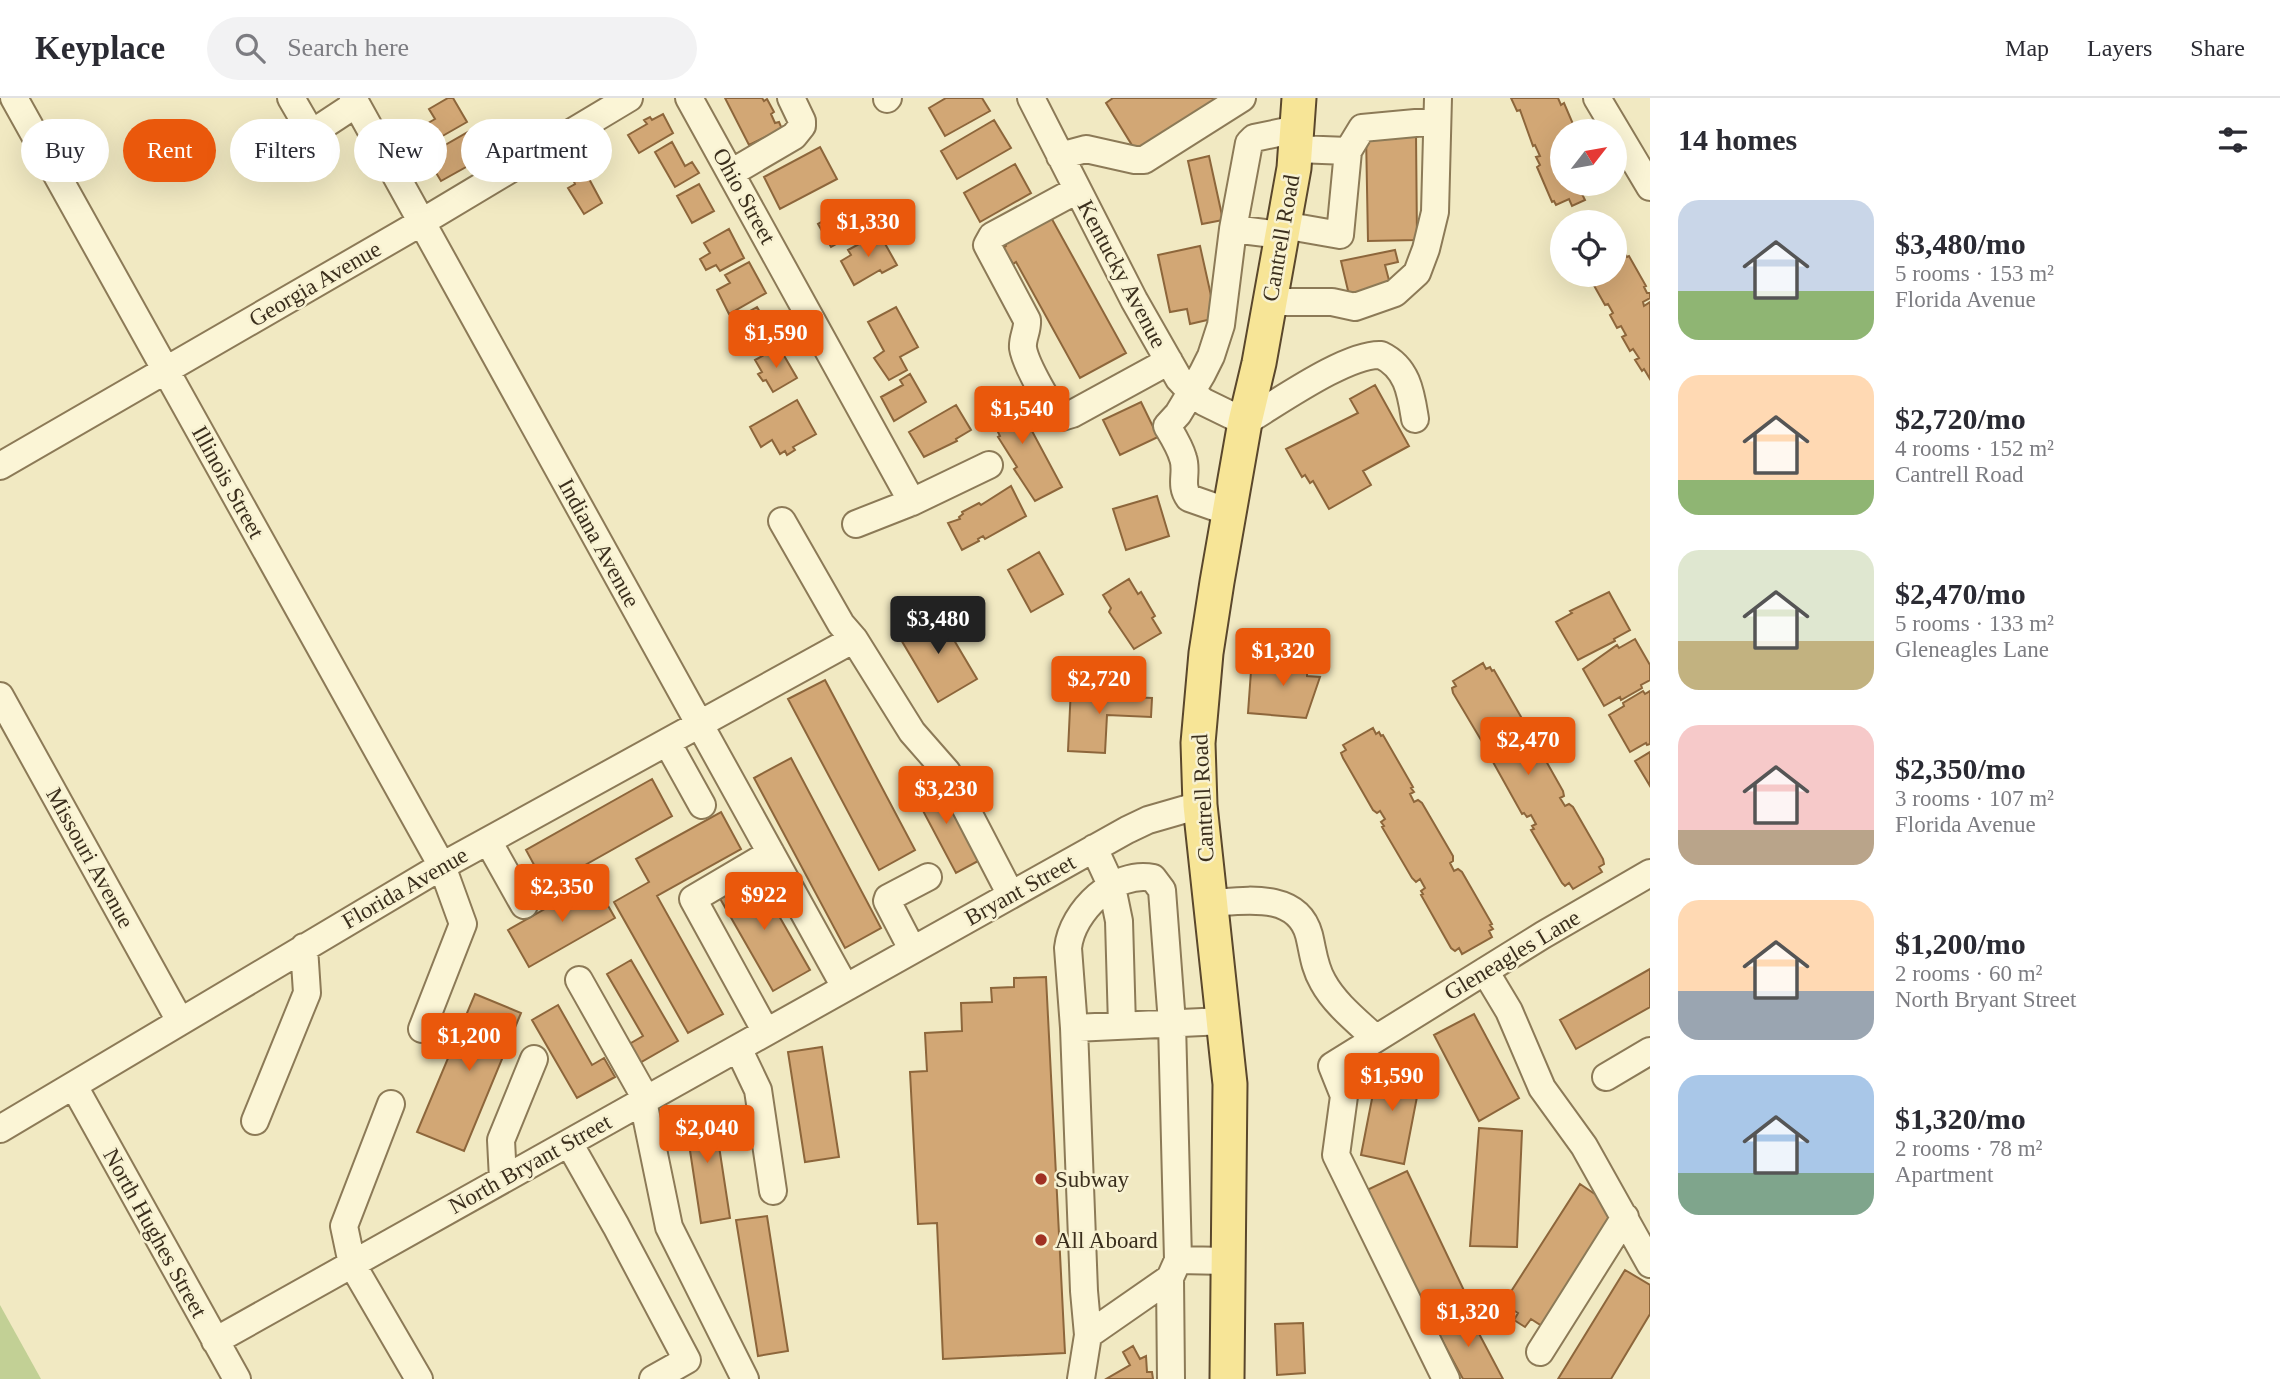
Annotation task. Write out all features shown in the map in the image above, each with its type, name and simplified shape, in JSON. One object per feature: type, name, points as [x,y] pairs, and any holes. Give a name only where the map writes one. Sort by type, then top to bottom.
[{"type":"main road","name":"Cantrell Road","points":[[1227,1379],[1231,1112],[1224,1021],[1200,805],[1198,743],[1202,690],[1229,512],[1270,302],[1298,125]]},
{"type":"street","name":"Illinois Street","points":[[14,98],[442,866],[463,924],[422,1029]]},
{"type":"street","points":[[291,98],[309,129],[318,128],[355,101]]},
{"type":"street","name":"Georgia Avenue","points":[[0,466],[422,222],[629,98]]},
{"type":"street","name":"Ohio Street","points":[[689,98],[912,502]]},
{"type":"street","points":[[731,173],[797,133],[802,121],[791,98]]},
{"type":"street","name":"Kentucky Avenue","points":[[1031,98],[1168,361],[1191,392],[1204,402],[1245,422]]},
{"type":"street","points":[[1060,156],[1086,149],[1135,160],[1144,159],[1242,98]]},
{"type":"street","points":[[1597,98],[1650,187]]},
{"type":"street","name":"Indiana Avenue","points":[[355,101],[845,987]]},
{"type":"street","points":[[1233,229],[1340,235],[1348,151],[1362,128],[1437,110],[1435,212],[1417,272],[1395,293],[1355,307],[1332,302],[1270,302]]},
{"type":"street","points":[[1229,512],[1189,498],[1183,487],[1184,459],[1167,426],[1178,414],[1211,356],[1224,315],[1233,229],[1251,139],[1298,125],[1348,151]]},
{"type":"street","points":[[1077,190],[992,236],[987,245],[1027,320],[1024,355],[1058,416],[1067,416],[1168,361]]},
{"type":"street","points":[[1245,422],[1336,369],[1373,355],[1389,359],[1405,376],[1415,419]]},
{"type":"street","points":[[856,524],[912,502],[989,465]]},
{"type":"street","points":[[782,521],[841,624],[854,639],[912,732],[947,772],[1011,895]]},
{"type":"street","name":"Florida Avenue","points":[[0,1129],[442,866],[854,639]]},
{"type":"street","name":"Missouri Avenue","points":[[0,696],[180,1021]]},
{"type":"street","points":[[667,743],[702,805]]},
{"type":"street","name":"Bryant Street","points":[[845,987],[1148,820],[1200,805]]},
{"type":"street","points":[[488,841],[524,905]]},
{"type":"street","points":[[1094,848],[1112,887],[1119,921],[1122,1026]]},
{"type":"street","points":[[766,1032],[693,899],[771,853]]},
{"type":"street","name":"Gleneagles Lane","points":[[1446,1379],[1336,1155],[1344,1096],[1332,1066],[1650,873]]},
{"type":"street","points":[[1081,1379],[1088,1335],[1083,1292],[1069,936],[1079,915],[1100,896],[1128,878],[1141,876],[1153,878],[1161,890],[1172,1023],[1174,1269],[1171,1379]]},
{"type":"street","points":[[912,949],[887,901],[928,877]]},
{"type":"street","points":[[1210,903],[1261,900],[1278,903],[1292,910],[1302,920],[1308,932],[1315,964],[1324,983],[1343,1007],[1375,1038]]},
{"type":"street","points":[[255,1121],[307,993],[304,947]]},
{"type":"street","points":[[1485,971],[1509,1011],[1542,1088],[1584,1146],[1650,1264]]},
{"type":"street","points":[[579,980],[644,1100],[669,1227],[745,1379]]},
{"type":"street","name":"North Bryant Street","points":[[215,1341],[845,987]]},
{"type":"street","points":[[1074,1028],[1224,1021]]},
{"type":"street","points":[[738,1048],[758,1090],[773,1191]]},
{"type":"street","points":[[1606,1077],[1650,1051]]},
{"type":"street","points":[[503,1179],[501,1140],[534,1059]]},
{"type":"street","name":"North Hughes Street","points":[[74,1086],[237,1379]]},
{"type":"street","points":[[391,1104],[344,1226],[352,1264],[419,1379]]},
{"type":"street","points":[[569,1143],[687,1360],[653,1379]]},
{"type":"street","points":[[1540,1353],[1625,1217]]},
{"type":"street","points":[[1088,1335],[1174,1269],[1227,1261]]},
{"type":"green space","points":[[0,1305],[41,1379],[0,1379]]},
{"type":"building","points":[[453,98],[465,119],[461,119],[461,125],[447,133],[447,119],[435,119],[429,109]]},
{"type":"building","points":[[725,98],[767,99],[774,112],[771,114],[775,123],[779,122],[782,129],[749,145]]},
{"type":"building","points":[[946,98],[982,98],[990,111],[945,136],[929,108]]},
{"type":"building","points":[[1113,98],[1219,98],[1135,150],[1106,103]]},
{"type":"building","points":[[1511,98],[1558,98],[1561,105],[1564,103],[1571,119],[1550,119],[1550,196],[1583,196],[1585,200],[1572,206],[1569,199],[1556,205],[1552,202],[1537,167],[1540,165],[1536,157],[1540,156],[1535,145],[1533,146],[1520,110],[1517,111]]},
{"type":"building","points":[[663,114],[673,133],[639,153],[628,135],[647,124],[644,120],[650,117],[652,120]]},
{"type":"building","points":[[994,120],[1011,148],[957,179],[941,151]]},
{"type":"building","points":[[1366,134],[1416,134],[1417,240],[1368,241]]},
{"type":"building","points":[[461,136],[461,170],[447,178],[447,144]]},
{"type":"building","points":[[672,142],[685,166],[692,162],[699,173],[675,187],[655,152]]},
{"type":"building","points":[[820,147],[837,179],[780,209],[764,177]]},
{"type":"building","points":[[1209,156],[1223,220],[1202,224],[1188,161]]},
{"type":"building","points":[[1015,164],[1031,193],[980,222],[964,193]]},
{"type":"building","points":[[574,182],[591,182],[602,203],[584,214],[568,188]]},
{"type":"building","points":[[699,184],[714,211],[692,223],[677,196]]},
{"type":"building","points":[[841,211],[854,234],[831,247],[818,224]]},
{"type":"building","points":[[1048,212],[1126,353],[1080,378],[1016,262],[1013,264],[1003,248],[1006,246],[1002,238]]},
{"type":"building","points":[[729,229],[744,258],[720,271],[716,265],[706,270],[700,259],[710,253],[704,243]]},
{"type":"building","points":[[879,233],[897,265],[882,273],[880,270],[854,285],[841,261],[851,255],[848,250]]},
{"type":"building","points":[[1200,246],[1216,318],[1190,324],[1187,309],[1170,312],[1158,255]]},
{"type":"building","points":[[1395,250],[1398,262],[1385,265],[1391,288],[1350,299],[1341,261]]},
{"type":"building","points":[[1629,256],[1646,286],[1644,287],[1647,293],[1650,293],[1650,298],[1643,302],[1644,306],[1650,302],[1650,379],[1635,360],[1639,358],[1633,349],[1630,351],[1622,337],[1626,335],[1621,326],[1617,328],[1608,304],[1605,305],[1595,287],[1627,287]]},
{"type":"building","points":[[749,262],[766,293],[729,314],[717,290],[730,283],[725,275]]},
{"type":"building","points":[[757,307],[776,339],[751,353],[745,342],[741,344],[732,321]]},
{"type":"building","points":[[896,307],[918,347],[900,357],[907,370],[889,380],[874,358],[884,351],[868,322]]},
{"type":"building","points":[[779,347],[797,378],[773,392],[766,380],[763,381],[758,374],[762,372],[755,360]]},
{"type":"building","points":[[910,374],[926,402],[894,421],[881,397],[903,385],[900,380]]},
{"type":"building","points":[[1375,385],[1409,446],[1363,471],[1371,485],[1329,509],[1313,481],[1310,483],[1305,475],[1302,477],[1286,449],[1358,413],[1350,399]]},
{"type":"building","points":[[1010,390],[1062,487],[1035,501],[1014,469],[1017,467],[998,437],[1000,436],[993,422],[990,423],[981,406]]},
{"type":"building","points":[[797,400],[816,434],[793,447],[795,450],[787,455],[785,451],[780,454],[772,440],[761,447],[750,427]]},
{"type":"building","points":[[1141,402],[1158,437],[1120,455],[1103,420]]},
{"type":"building","points":[[956,405],[971,430],[956,439],[957,441],[924,457],[909,432]]},
{"type":"building","points":[[1011,486],[1026,516],[985,539],[983,536],[962,550],[948,523],[960,519],[962,512],[979,503],[981,505]]},
{"type":"building","points":[[1157,496],[1169,536],[1126,550],[1113,509]]},
{"type":"building","points":[[1039,552],[1063,594],[1031,612],[1008,570]]},
{"type":"building","points":[[1129,579],[1138,594],[1141,592],[1161,633],[1134,649],[1109,612],[1111,608],[1103,595]]},
{"type":"building","points":[[1609,592],[1630,630],[1578,660],[1556,622],[1572,613],[1570,611]]},
{"type":"building","points":[[935,608],[977,679],[938,702],[900,638],[921,625],[918,618]]},
{"type":"building","points":[[1635,639],[1650,665],[1650,680],[1621,700],[1620,697],[1604,706],[1583,669],[1617,645],[1619,648]]},
{"type":"building","points":[[1291,653],[1308,654],[1307,676],[1320,677],[1306,718],[1248,713],[1251,671],[1268,673],[1269,663]]},
{"type":"building","points":[[1483,663],[1486,669],[1490,667],[1494,670],[1524,722],[1522,723],[1525,727],[1521,729],[1525,737],[1529,735],[1533,738],[1563,791],[1564,796],[1560,798],[1565,806],[1569,804],[1573,807],[1603,859],[1604,864],[1599,867],[1602,872],[1573,889],[1569,883],[1565,886],[1562,883],[1531,830],[1536,824],[1531,815],[1527,817],[1522,814],[1493,762],[1492,757],[1496,755],[1491,746],[1487,748],[1484,745],[1453,693],[1452,688],[1456,686],[1453,681]]},
{"type":"building","points":[[825,680],[915,850],[879,870],[788,699]]},
{"type":"building","points":[[1071,687],[1108,689],[1108,696],[1152,698],[1151,717],[1107,715],[1105,753],[1068,751]]},
{"type":"building","points":[[1643,691],[1645,694],[1650,691],[1650,744],[1646,743],[1630,752],[1609,715]]},
{"type":"building","points":[[1373,728],[1376,734],[1379,732],[1383,735],[1413,787],[1411,788],[1414,792],[1410,794],[1414,802],[1418,800],[1422,803],[1453,856],[1450,863],[1454,871],[1458,869],[1462,872],[1492,924],[1490,925],[1493,929],[1489,931],[1492,937],[1462,954],[1459,948],[1455,951],[1451,948],[1421,895],[1425,888],[1420,879],[1416,882],[1412,878],[1382,827],[1384,826],[1381,822],[1385,819],[1380,811],[1377,813],[1373,810],[1341,753],[1346,750],[1343,745]]},
{"type":"building","points":[[1650,752],[1650,786],[1635,761]]},
{"type":"building","points":[[791,758],[881,928],[845,948],[754,778]]},
{"type":"building","points":[[652,779],[672,816],[546,887],[526,850]]},
{"type":"building","points":[[937,779],[980,860],[956,873],[913,792]]},
{"type":"building","points":[[721,812],[741,849],[657,896],[723,1014],[688,1033],[614,902],[649,882],[636,859]]},
{"type":"building","points":[[755,874],[810,970],[773,991],[718,895]]},
{"type":"building","points":[[594,881],[615,918],[529,967],[508,930]]},
{"type":"building","points":[[631,960],[678,1041],[636,1065],[626,1046],[643,1036],[607,974]]},
{"type":"building","points":[[1650,969],[1650,1007],[1576,1049],[1560,1020]]},
{"type":"building","points":[[1046,977],[1065,1353],[943,1359],[937,1223],[918,1224],[910,1072],[927,1071],[925,1033],[962,1031],[961,1003],[992,1002],[991,988],[1014,987],[1014,978]]},
{"type":"building","points":[[475,994],[521,1013],[464,1151],[417,1132]]},
{"type":"building","points":[[558,1005],[592,1065],[604,1058],[615,1077],[577,1098],[532,1020]]},
{"type":"building","points":[[1474,1014],[1519,1098],[1479,1121],[1434,1035]]},
{"type":"building","points":[[822,1047],[839,1157],[805,1162],[788,1052]]},
{"type":"building","points":[[1379,1063],[1422,1071],[1404,1164],[1361,1155]]},
{"type":"building","points":[[713,1107],[730,1218],[701,1223],[684,1111]]},
{"type":"building","points":[[1479,1128],[1522,1131],[1517,1247],[1470,1246]]},
{"type":"building","points":[[1407,1171],[1469,1301],[1427,1319],[1367,1190]]},
{"type":"building","points":[[1580,1184],[1617,1209],[1542,1326],[1531,1319],[1525,1327],[1514,1320],[1518,1313],[1503,1304]]},
{"type":"building","points":[[767,1216],[788,1351],[758,1356],[736,1220]]},
{"type":"building","points":[[1625,1270],[1650,1285],[1650,1314],[1611,1379],[1558,1379]]},
{"type":"building","points":[[1467,1311],[1503,1379],[1463,1379],[1436,1329]]},
{"type":"building","points":[[1303,1323],[1305,1373],[1277,1375],[1275,1324]]},
{"type":"building","points":[[1133,1346],[1140,1359],[1146,1356],[1147,1372],[1152,1372],[1153,1379],[1106,1379],[1130,1365],[1123,1352]]},
{"type":"place","name":"Subway","points":[[1041,1179]]},
{"type":"place","name":"All Aboard","points":[[1041,1240]]}]
